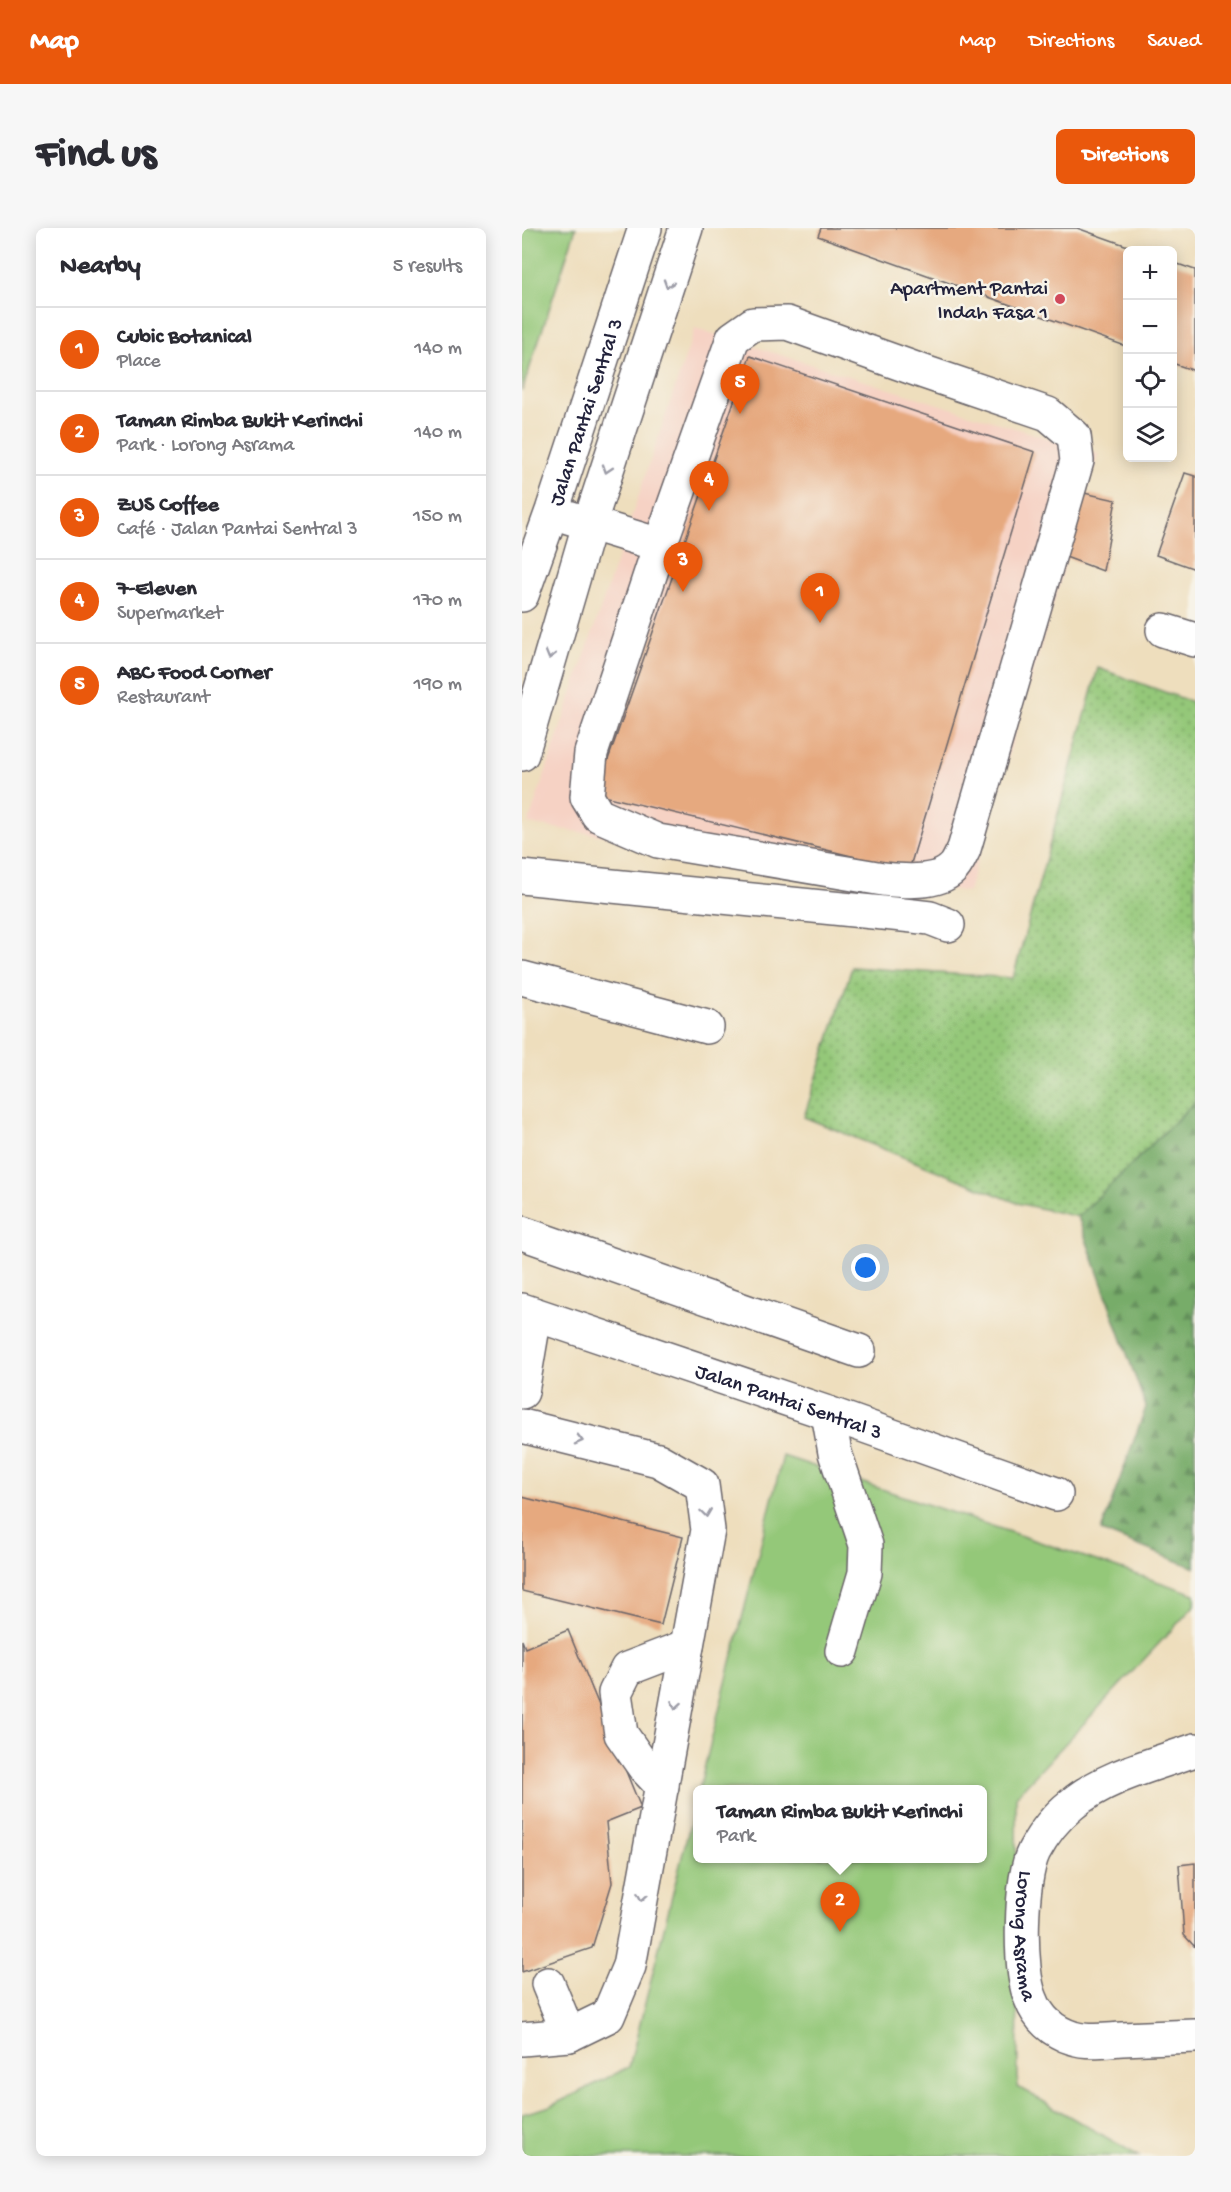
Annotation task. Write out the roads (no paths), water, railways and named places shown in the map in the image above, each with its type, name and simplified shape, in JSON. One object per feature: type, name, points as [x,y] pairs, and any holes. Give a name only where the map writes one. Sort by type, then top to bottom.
[{"type":"street","name":"Jalan Pantai Sentral 3","points":[[522,595],[552,512],[645,228]]},
{"type":"street","points":[[522,754],[589,525],[686,228]]},
{"type":"street","points":[[787,323],[1048,414],[1074,436],[1077,461],[964,849],[952,870],[927,879],[908,881],[883,879],[658,841],[598,815],[587,797],[591,753],[660,545],[733,338],[753,324],[787,323]]},
{"type":"street","points":[[552,512],[660,545]]},
{"type":"street","points":[[1163,630],[1195,640]]},
{"type":"street","points":[[522,877],[914,916],[930,918],[948,925]]},
{"type":"street","points":[[522,978],[707,1027]]},
{"type":"street","points":[[522,1233],[859,1351]]},
{"type":"street","name":"Jalan Pantai Sentral 3","points":[[529,1313],[828,1413],[1056,1494]]},
{"type":"street","points":[[522,1392],[529,1313]]},
{"type":"street","points":[[828,1413],[835,1453],[866,1545],[865,1573],[842,1652]]},
{"type":"street","points":[[522,1426],[658,1460],[702,1485],[708,1530],[629,1966],[608,2016],[569,2034],[522,2039]]},
{"type":"street","points":[[662,1786],[644,1767],[621,1734],[615,1693],[627,1670],[687,1646]]},
{"type":"street","name":"Lorong Asrama","points":[[1195,1750],[1101,1785],[1071,1805],[1056,1821],[1033,1852],[1025,1878],[1022,1936],[1026,1979],[1031,1999],[1048,2025],[1073,2038],[1093,2041],[1195,2036]]},
{"type":"street","points":[[548,1984],[569,2034]]},
{"type":"place","name":"Apartment Pantai Indah Fasa 1","points":[[1060,299]]},
{"type":"place","name":"ABC Food Corner","points":[[740,414]]},
{"type":"place","name":"7-Eleven","points":[[709,511]]},
{"type":"place","name":"ZUS Coffee","points":[[683,592]]},
{"type":"place","name":"Cubic Botanical","points":[[820,623]]},
{"type":"place","name":"Taman Rimba Bukit Kerinchi","points":[[840,1932]]}]
